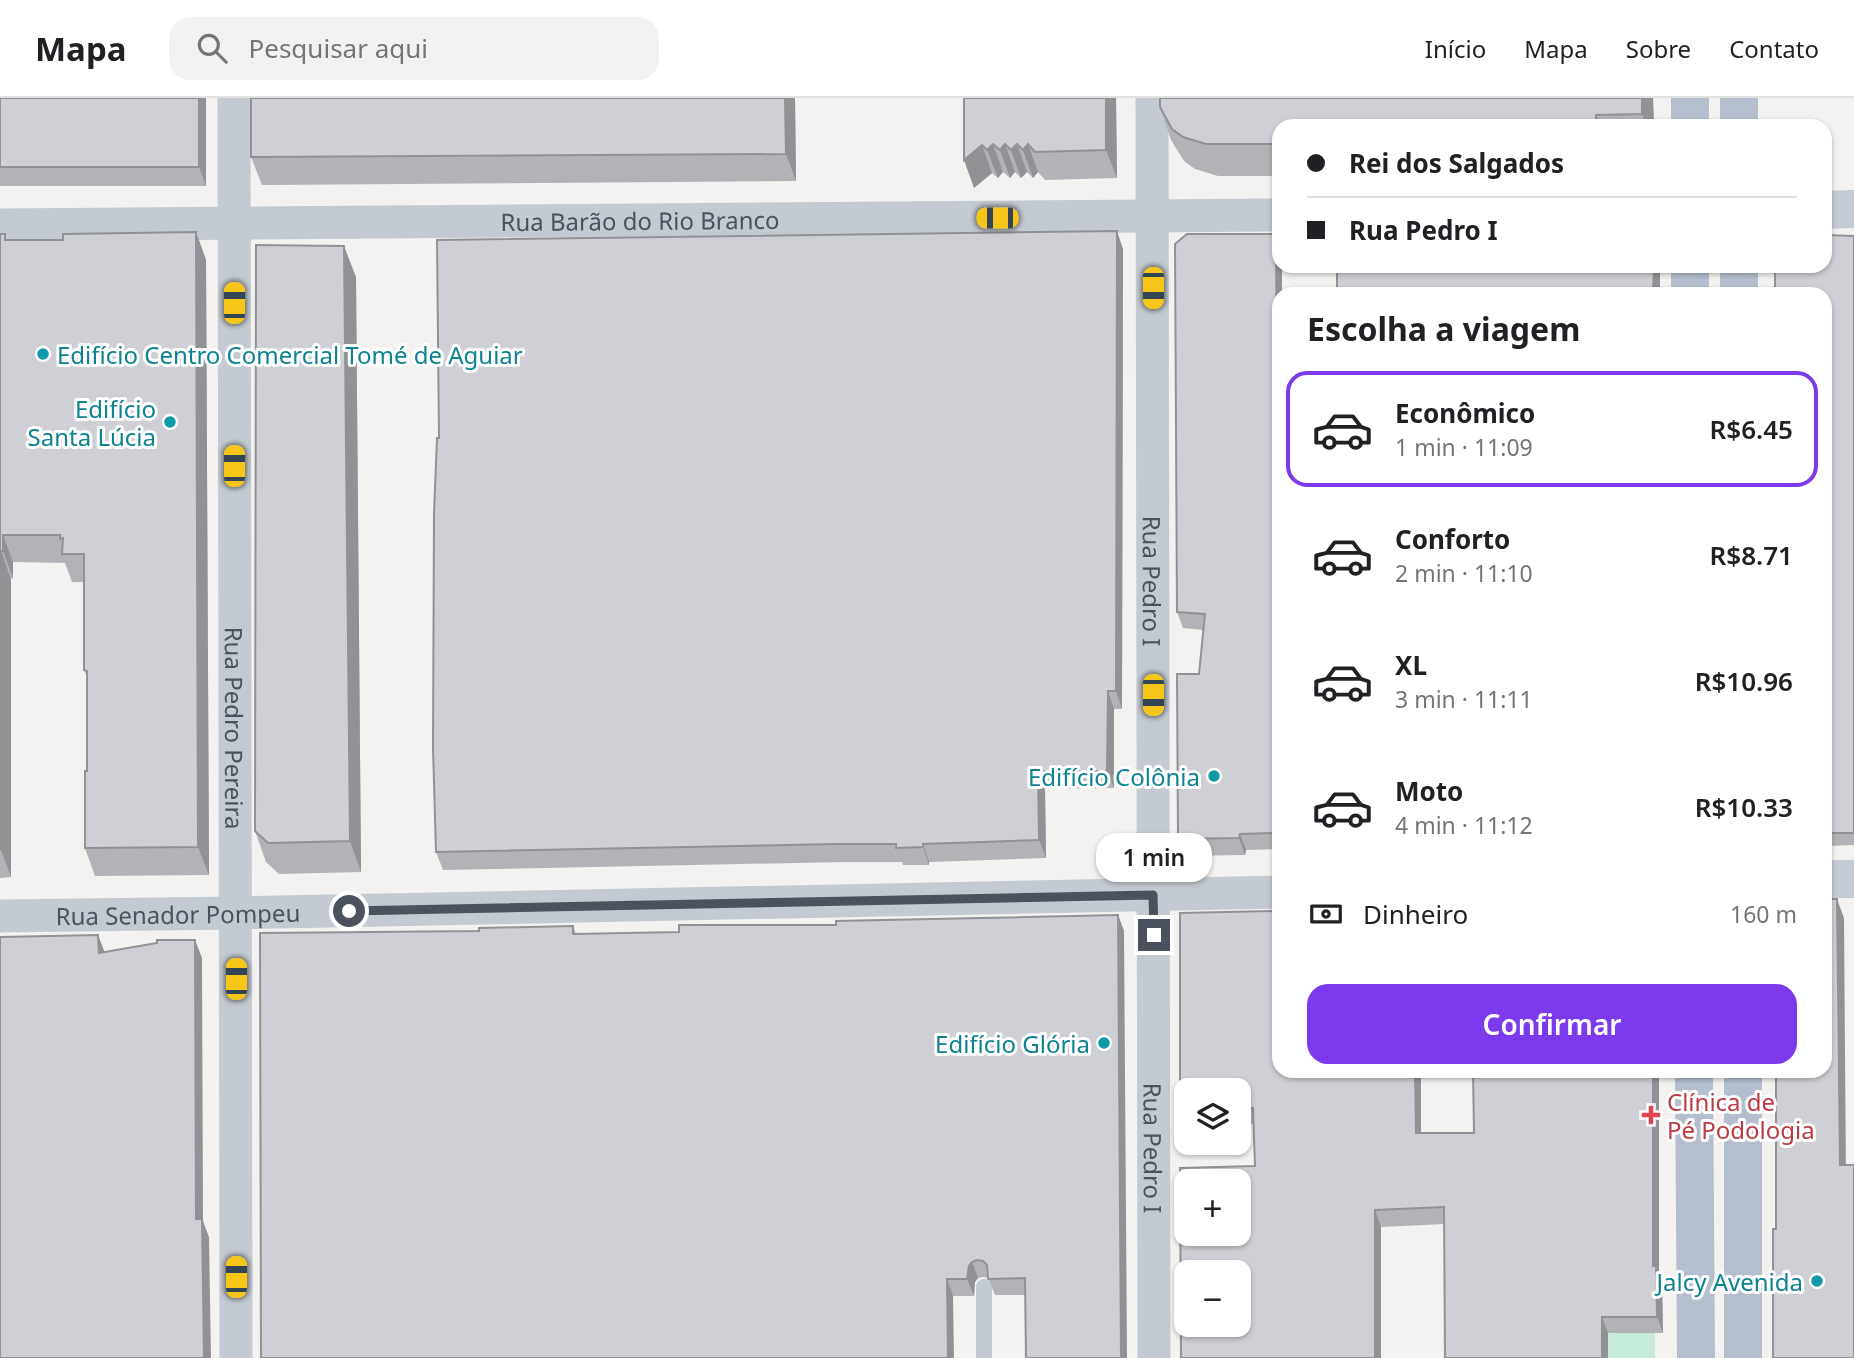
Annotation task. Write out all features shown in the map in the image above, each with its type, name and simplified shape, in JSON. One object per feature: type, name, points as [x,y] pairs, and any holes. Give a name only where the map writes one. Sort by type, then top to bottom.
[{"type":"main road","points":[[1689,119],[1690,98]]},
{"type":"main road","points":[[1739,98],[1739,119]]},
{"type":"main road","points":[[1694,1078],[1696,1358]]},
{"type":"main road","points":[[1743,1078],[1744,1358]]},
{"type":"street","name":"Rua Pedro Pereira","points":[[234,98],[236,1358]]},
{"type":"street","name":"Rua Pedro I","points":[[1152,98],[1154,1358]]},
{"type":"street","points":[[1832,209],[1854,209]]},
{"type":"street","name":"Rua Barão do Rio Branco","points":[[0,225],[1272,215]]},
{"type":"street","points":[[1832,880],[1854,879]]},
{"type":"street","name":"Rua Senador Pompeu","points":[[0,916],[1272,892]]},
{"type":"lane","points":[[984,1358],[985,1287]]},
{"type":"green space","points":[[1655,1333],[1655,1358],[1608,1358],[1607,1334]]},
{"type":"building","points":[[0,98],[199,98],[199,167],[0,167]]},
{"type":"building","points":[[251,98],[785,98],[786,154],[251,157]]},
{"type":"building","points":[[964,98],[1106,98],[1106,150],[1035,152],[1028,144],[1023,150],[1017,144],[1011,150],[1005,144],[1000,150],[993,144],[987,150],[982,145],[964,160]]},
{"type":"building","points":[[1160,98],[1642,98],[1642,114],[1596,115],[1596,119],[1272,119],[1272,144],[1206,144],[1183,137],[1172,129],[1160,107]]},
{"type":"building","points":[[1117,231],[1116,691],[1108,691],[1107,771],[1038,771],[1039,840],[923,844],[923,847],[896,848],[896,844],[837,844],[436,852],[433,748],[434,514],[439,438],[437,240]]},
{"type":"building","points":[[196,232],[198,847],[85,848],[87,671],[84,670],[84,554],[62,554],[63,538],[60,539],[60,535],[3,535],[0,850],[0,234],[5,234],[5,240],[63,240],[63,234]]},
{"type":"building","points":[[1187,234],[1272,234],[1272,273],[1276,273],[1276,287],[1272,287],[1272,833],[1240,834],[1239,838],[1178,839],[1177,674],[1199,674],[1205,614],[1177,612],[1175,244]]},
{"type":"building","points":[[1832,235],[1854,236],[1854,833],[1832,833],[1832,287],[1775,287],[1775,273],[1832,273]]},
{"type":"building","points":[[256,245],[344,246],[350,841],[268,843],[255,831]]},
{"type":"building","points":[[1337,273],[1654,273],[1653,287],[1337,287]]},
{"type":"building","points":[[1832,899],[1837,899],[1840,1165],[1854,1165],[1854,1358],[1773,1358],[1773,1229],[1776,1229],[1776,1078],[1832,1078]]},
{"type":"building","points":[[1272,911],[1272,1078],[1415,1078],[1416,1133],[1474,1133],[1473,1078],[1653,1078],[1653,1266],[1656,1265],[1657,1317],[1602,1317],[1602,1358],[1445,1358],[1444,1207],[1375,1210],[1375,1358],[1181,1358],[1181,1337],[1251,1337],[1251,1260],[1180,1260],[1180,1246],[1251,1246],[1251,1169],[1180,1168],[1255,1166],[1251,1078],[1180,1078],[1180,913]]},
{"type":"building","points":[[1118,915],[1121,1358],[1026,1358],[1025,1278],[988,1279],[987,1265],[977,1260],[969,1266],[967,1279],[947,1279],[948,1358],[261,1358],[260,933],[479,931],[479,928],[573,926],[573,934],[679,932],[679,925],[836,925],[836,921]]},
{"type":"building","points":[[98,935],[99,953],[157,943],[157,940],[195,940],[196,1219],[202,1219],[204,1358],[0,1358],[0,937]]},
{"type":"place","name":"Edifício Centro Comercial Tomé de Aguiar","points":[[43,354]]},
{"type":"place","name":"Edifício Santa Lúcia","points":[[170,422]]},
{"type":"place","name":"Edifício Colônia","points":[[1214,776]]},
{"type":"place","name":"Edifício Glória","points":[[1104,1043]]},
{"type":"place","name":"Clínica de Pé Podologia","points":[[1651,1115]]},
{"type":"place","name":"Jalcy Avenida","points":[[1817,1281]]},
{"type":"route","points":[[349,911],[1153,895],[1154,935]]}]
